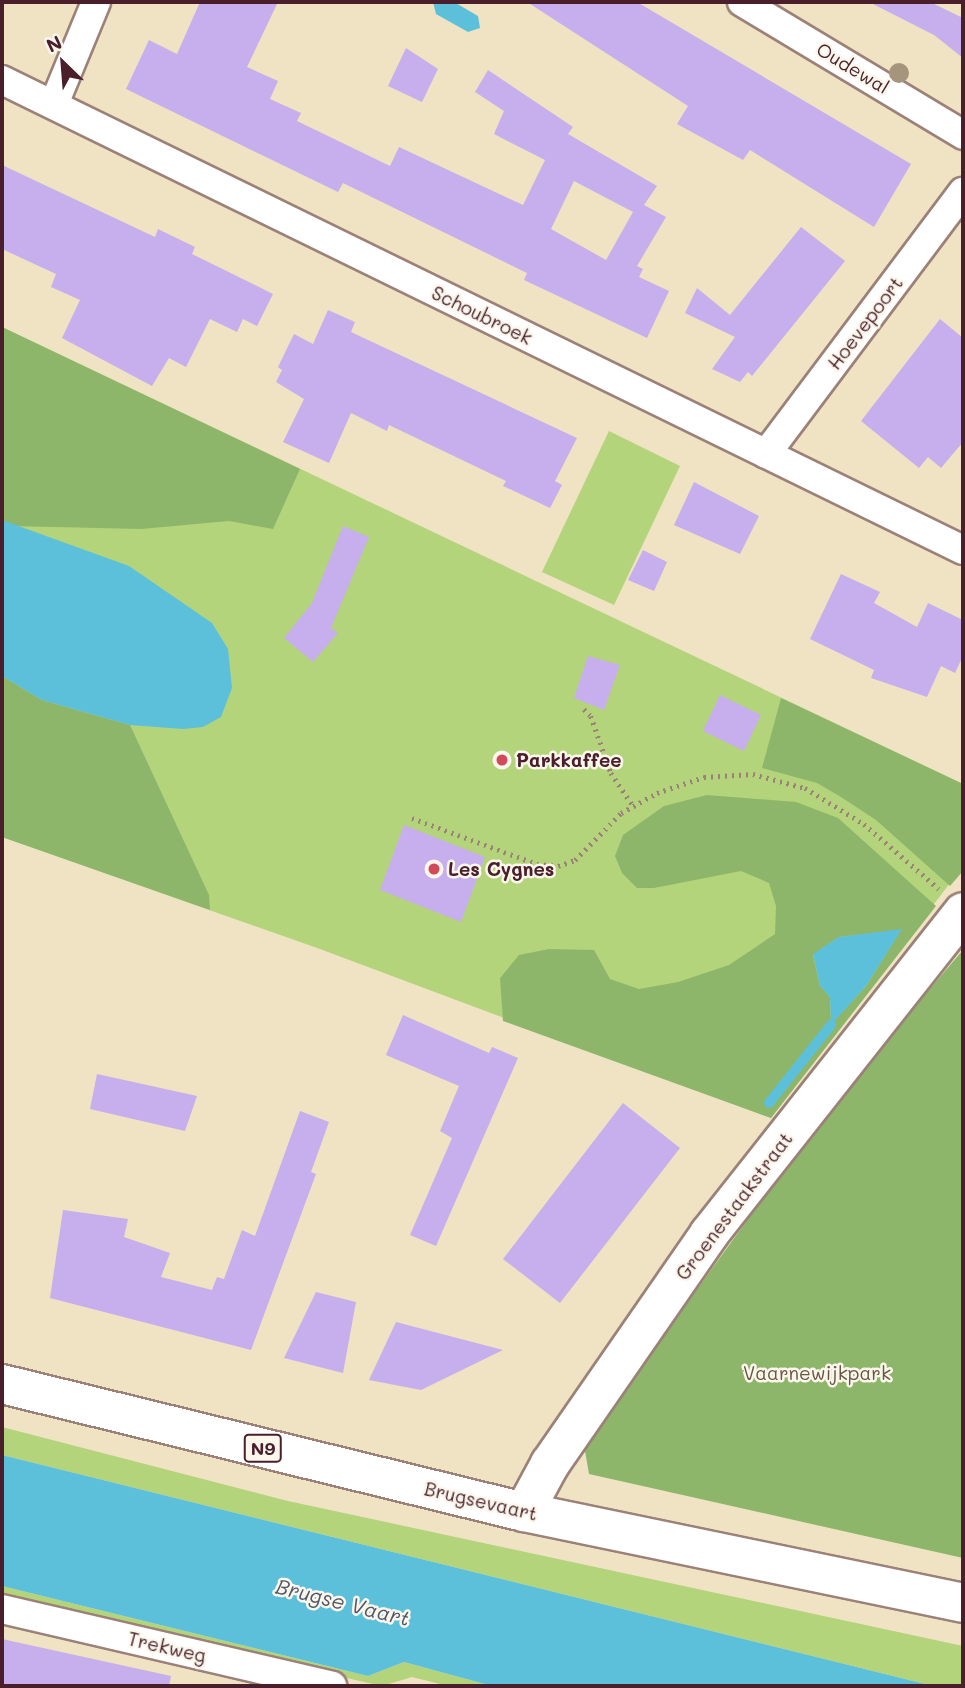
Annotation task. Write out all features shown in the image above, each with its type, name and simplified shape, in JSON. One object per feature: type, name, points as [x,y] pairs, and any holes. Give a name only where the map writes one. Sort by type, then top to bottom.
[{"type":"main road","name":"Groenestaakstraat","points":[[524,1512],[550,1464],[709,1234],[953,902]]},
{"type":"main road","name":"Brugsevaart","points":[[2,1384],[524,1512],[963,1602]]},
{"type":"street","points":[[54,104],[96,2]]},
{"type":"street","name":"Oudewal","points":[[742,2],[963,135]]},
{"type":"street","name":"Schoubroek","points":[[2,80],[963,550]]},
{"type":"street","name":"Hoevepoort","points":[[766,454],[963,192]]},
{"type":"street","name":"Trekweg","points":[[2,1609],[332,1686]]},
{"type":"path","points":[[584,709],[591,716],[611,773],[633,806]]},
{"type":"path","points":[[412,818],[537,864],[558,866],[575,860],[633,806],[704,777],[753,774],[805,788],[864,824],[953,902]]},
{"type":"green space","points":[[2,327],[963,784],[963,866],[771,1118],[320,949],[2,837]]},
{"type":"green space","points":[[2,327],[300,469],[273,529],[229,521],[141,529],[11,526],[2,520]]},
{"type":"green space","points":[[609,431],[680,466],[614,605],[542,572]]},
{"type":"green space","points":[[2,676],[42,700],[130,725],[209,895],[210,910],[2,837]]},
{"type":"green space","points":[[781,698],[963,784],[963,871],[950,886],[876,820],[841,797],[817,783],[762,768]]},
{"type":"green space","points":[[707,795],[796,802],[838,818],[936,906],[771,1118],[503,1021],[500,978],[519,955],[549,949],[594,950],[610,979],[639,989],[678,982],[729,965],[775,934],[776,906],[769,883],[741,871],[654,888],[637,888],[622,873],[615,856],[623,835],[664,806]],"holes":[[[901,930],[866,986],[831,1024],[830,997],[820,986],[813,955],[839,937]]]},
{"type":"green space","name":"Vaarnewijkpark","points":[[963,950],[963,1558],[589,1474],[584,1445],[833,1102]]},
{"type":"green space","points":[[2,1427],[288,1501],[963,1646],[963,1686],[933,1686],[2,1455]]},
{"type":"green space","points":[[2,1586],[368,1676],[404,1662],[492,1686],[448,1686],[412,1677],[382,1686],[2,1600]]},
{"type":"water","points":[[433,2],[454,2],[478,16],[480,28],[468,32],[436,14]]},
{"type":"water","points":[[2,520],[129,566],[212,623],[228,649],[232,688],[221,717],[203,727],[183,729],[130,725],[42,700],[2,676]]},
{"type":"water","points":[[902,929],[866,986],[831,1025],[830,997],[820,986],[813,954],[839,937]]},
{"type":"water","name":"Brugse Vaart","points":[[2,1455],[933,1686],[492,1686],[404,1662],[368,1676],[2,1586]]},
{"type":"building","points":[[200,2],[278,2],[247,67],[278,81],[270,99],[301,113],[297,121],[390,166],[399,147],[523,205],[545,160],[494,134],[504,111],[475,92],[488,70],[573,127],[568,134],[657,186],[644,205],[666,217],[637,266],[643,269],[639,277],[669,291],[647,338],[524,280],[527,273],[343,183],[338,192],[126,89],[149,40],[177,54]],"holes":[[[574,181],[633,212],[606,260],[551,229]]]},
{"type":"building","points":[[527,2],[637,2],[911,164],[874,227],[750,150],[743,160],[677,124],[688,106]]},
{"type":"building","points":[[869,2],[930,2],[963,18],[963,58],[934,35]]},
{"type":"building","points":[[406,48],[438,69],[422,102],[388,86]]},
{"type":"building","points":[[2,165],[155,237],[158,229],[195,247],[192,254],[273,294],[257,326],[243,319],[237,332],[210,319],[186,367],[169,358],[152,386],[62,338],[80,300],[51,287],[56,274],[2,249]]},
{"type":"building","points":[[801,227],[845,261],[752,376],[748,372],[740,382],[712,369],[735,337],[685,313],[697,288],[730,315]]},
{"type":"building","points":[[328,310],[355,322],[351,332],[577,438],[555,481],[562,485],[550,508],[503,486],[506,481],[389,425],[387,431],[351,413],[329,463],[283,442],[304,399],[276,382],[282,370],[278,367],[294,334],[313,344]]},
{"type":"building","points":[[940,319],[963,338],[963,442],[941,468],[928,457],[919,468],[861,421]]},
{"type":"building","points":[[694,482],[759,516],[740,554],[674,525]]},
{"type":"building","points":[[343,526],[369,537],[331,628],[338,633],[313,662],[284,638],[312,603]]},
{"type":"building","points":[[643,550],[667,562],[654,591],[628,580]]},
{"type":"building","points":[[841,574],[880,592],[874,603],[917,627],[928,603],[963,620],[963,656],[955,673],[941,666],[927,697],[871,678],[874,670],[810,639]]},
{"type":"building","points":[[588,656],[620,665],[604,710],[574,698]]},
{"type":"building","points":[[720,695],[761,715],[744,751],[703,731]]},
{"type":"building","name":"Les Cygnes","points":[[404,825],[485,857],[461,922],[380,890]]},
{"type":"building","points":[[403,1015],[489,1053],[492,1047],[518,1058],[436,1246],[410,1235],[452,1138],[440,1131],[459,1086],[386,1055]]},
{"type":"building","points":[[97,1074],[197,1096],[185,1131],[90,1109]]},
{"type":"building","points":[[623,1103],[680,1148],[560,1303],[503,1259]]},
{"type":"building","points":[[300,1111],[329,1122],[311,1172],[316,1174],[251,1350],[50,1298],[63,1210],[128,1219],[124,1237],[170,1253],[161,1277],[212,1290],[217,1277],[224,1279],[242,1230],[255,1236]]},
{"type":"building","points":[[316,1292],[356,1302],[343,1373],[284,1358]]},
{"type":"building","points":[[396,1322],[503,1350],[421,1390],[369,1380]]},
{"type":"building","points":[[2,1639],[171,1676],[169,1686],[2,1686]]},
{"type":"waterway","points":[[769,1103],[831,1025]]},
{"type":"place","name":"Parkkaffee","points":[[502,760]]},
{"type":"place","name":"Les Cygnes","points":[[434,869]]}]
